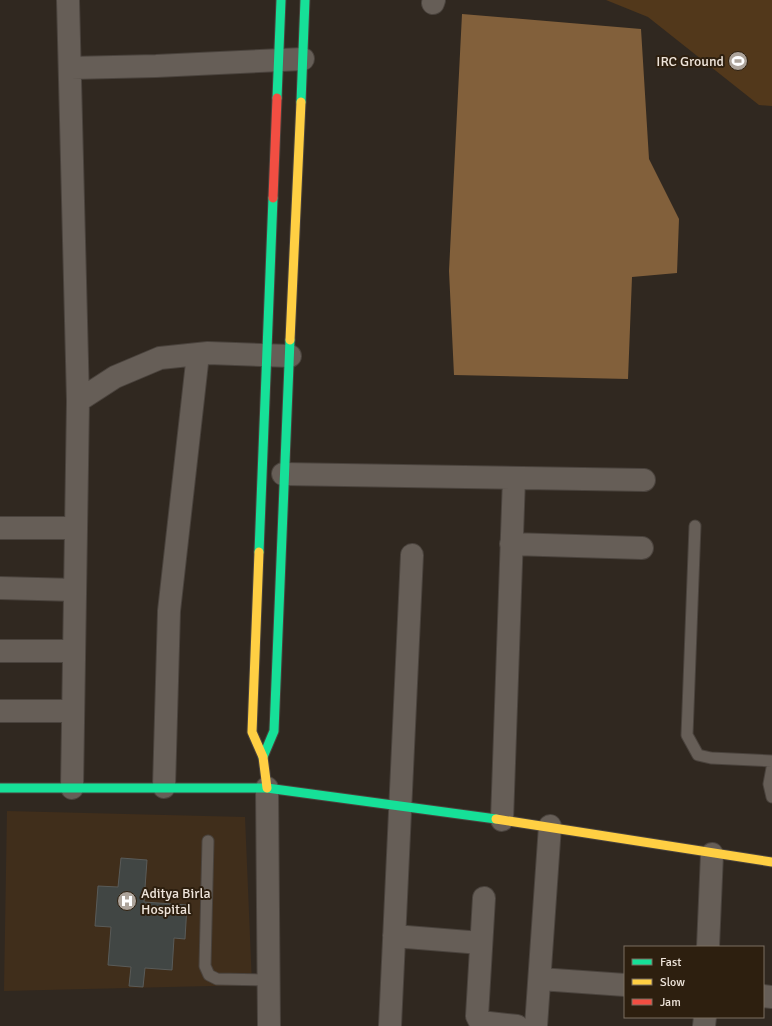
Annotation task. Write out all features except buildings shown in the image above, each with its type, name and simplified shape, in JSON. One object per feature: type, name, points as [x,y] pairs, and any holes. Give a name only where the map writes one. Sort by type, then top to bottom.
[{"type":"street","points":[[68,0],[71,68],[78,402],[72,788]]},
{"type":"street","points":[[269,1026],[266,788],[263,757],[252,732],[281,0]]},
{"type":"street","points":[[263,757],[274,731],[283,474],[290,356],[305,0]]},
{"type":"street","points":[[71,68],[156,66],[303,59]]},
{"type":"street","points":[[78,402],[115,377],[160,358],[198,354],[290,356]]},
{"type":"street","points":[[164,787],[169,611],[198,354]]},
{"type":"street","points":[[283,474],[644,480]]},
{"type":"street","points":[[502,820],[514,478]]},
{"type":"street","points":[[0,528],[76,528]]},
{"type":"street","points":[[511,544],[642,548]]},
{"type":"street","points":[[390,1026],[412,555]]},
{"type":"street","points":[[0,588],[75,590]]},
{"type":"street","points":[[0,651],[74,651]]},
{"type":"street","points":[[0,711],[73,711]]},
{"type":"street","points":[[0,788],[266,788],[550,826],[712,854],[772,862]]},
{"type":"street","points":[[536,1026],[550,826]]},
{"type":"street","points":[[708,946],[712,854]]},
{"type":"street","points":[[484,898],[477,1006],[480,1022],[517,1026]]},
{"type":"street","points":[[394,936],[481,943]]},
{"type":"street","points":[[540,979],[624,985]]},
{"type":"lane","points":[[695,526],[687,735],[698,755],[711,758],[772,761]]},
{"type":"lane","points":[[772,768],[769,784],[772,797]]},
{"type":"lane","points":[[208,841],[205,966],[209,975],[217,979],[268,980]]},
{"type":"shaded area","name":"IRC Ground","points":[[606,0],[772,0],[772,106],[759,105],[648,17]]},
{"type":"shaded area","points":[[462,14],[641,29],[649,159],[679,219],[677,273],[632,277],[628,379],[454,375],[449,271]]},
{"type":"shaded area","name":"Aditya Birla Hospital","points":[[7,811],[245,817],[252,985],[4,991]]},
{"type":"traffic: fast","points":[[277,98],[281,0]]},
{"type":"traffic: fast","points":[[301,102],[305,0]]},
{"type":"traffic: fast","points":[[259,552],[273,198]]},
{"type":"traffic: fast","points":[[263,757],[274,731],[290,340]]},
{"type":"traffic: fast","points":[[0,788],[267,788],[496,819]]},
{"type":"traffic: slow","points":[[290,340],[301,102]]},
{"type":"traffic: slow","points":[[259,552],[252,732],[263,757],[267,788]]},
{"type":"traffic: slow","points":[[496,819],[772,862]]},
{"type":"traffic: jam","points":[[273,198],[277,98]]},
{"type":"place","name":"IRC Ground","points":[[738,61]]},
{"type":"place","name":"Aditya Birla Hospital","points":[[127,901]]}]
